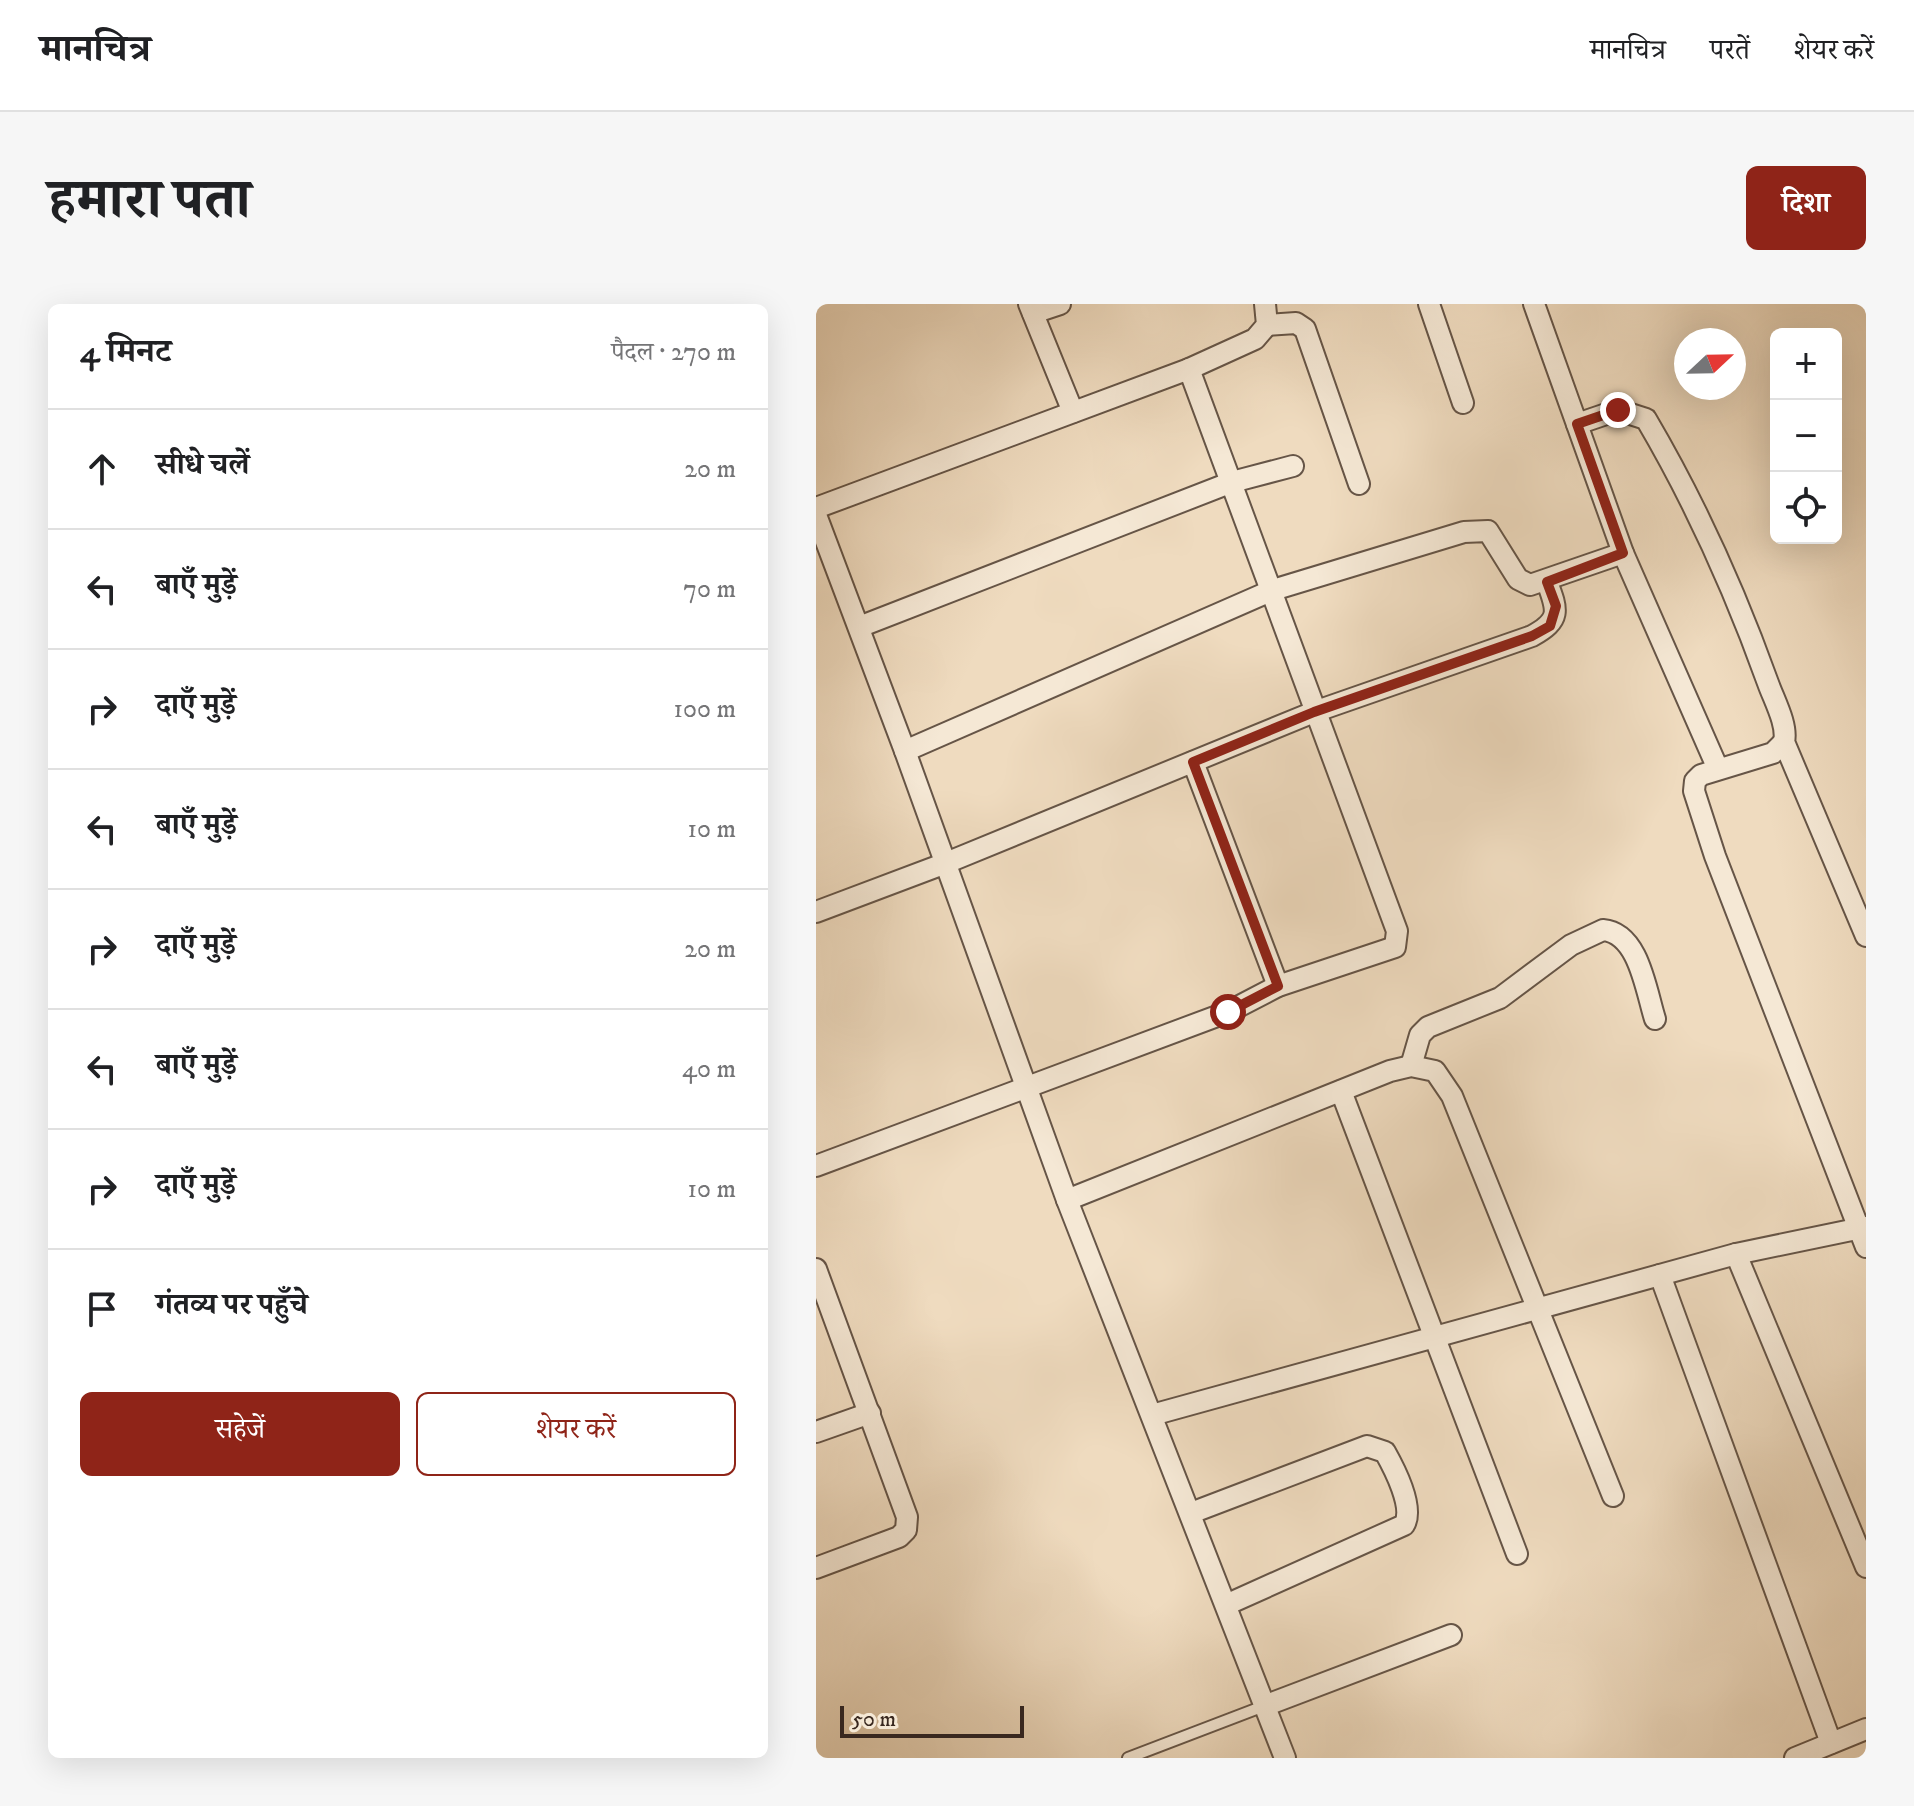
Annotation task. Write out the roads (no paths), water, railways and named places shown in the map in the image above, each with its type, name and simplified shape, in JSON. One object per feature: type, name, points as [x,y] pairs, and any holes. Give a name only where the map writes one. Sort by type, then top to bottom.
[{"type":"street","points":[[1060,304],[1031,309],[1073,412]]},
{"type":"street","points":[[1265,304],[1267,325]]},
{"type":"street","points":[[1429,304],[1463,403]]},
{"type":"street","points":[[1534,304],[1623,553],[1718,769]]},
{"type":"street","points":[[816,508],[1189,369],[1255,339],[1267,325],[1296,323],[1305,329],[1359,484]]},
{"type":"street","points":[[816,1166],[1228,1012],[1278,986],[1388,952],[1397,939],[1273,590],[1189,369]]},
{"type":"street","points":[[1577,424],[1618,410],[1646,419],[1690,494],[1743,618],[1780,717],[1784,742],[1866,936]]},
{"type":"street","points":[[859,627],[1232,482],[1293,466]]},
{"type":"street","points":[[816,515],[1067,1200],[1228,1604],[1285,1758]]},
{"type":"street","points":[[905,751],[1273,590],[1478,529],[1488,531],[1494,538],[1523,583],[1547,582],[1623,553]]},
{"type":"street","points":[[816,912],[946,863],[1314,712],[1543,630],[1550,626],[1556,606],[1547,582]]},
{"type":"street","points":[[1152,1415],[1433,1335],[1736,1254],[1864,1234],[1697,805],[1695,781],[1718,769],[1773,753],[1784,742]]},
{"type":"street","points":[[1193,762],[1278,986]]},
{"type":"street","points":[[1411,1066],[1420,1035],[1428,1027],[1500,998],[1571,945],[1603,930],[1622,937],[1633,952],[1655,1019]]},
{"type":"street","points":[[1067,1200],[1411,1066],[1435,1071],[1452,1096],[1540,1307],[1613,1496]]},
{"type":"street","points":[[1341,1091],[1517,1554]]},
{"type":"street","points":[[1736,1254],[1866,1567]]},
{"type":"street","points":[[816,1269],[903,1498],[906,1530],[899,1537],[816,1568]]},
{"type":"street","points":[[1660,1275],[1831,1743]]},
{"type":"street","points":[[816,1432],[870,1413]]},
{"type":"street","points":[[1191,1513],[1367,1446],[1385,1452],[1392,1464],[1409,1514],[1404,1525],[1228,1604]]},
{"type":"street","points":[[1264,1706],[1451,1635]]},
{"type":"street","points":[[1795,1758],[1866,1729]]},
{"type":"lane","points":[[1128,1758],[1264,1706]]}]
